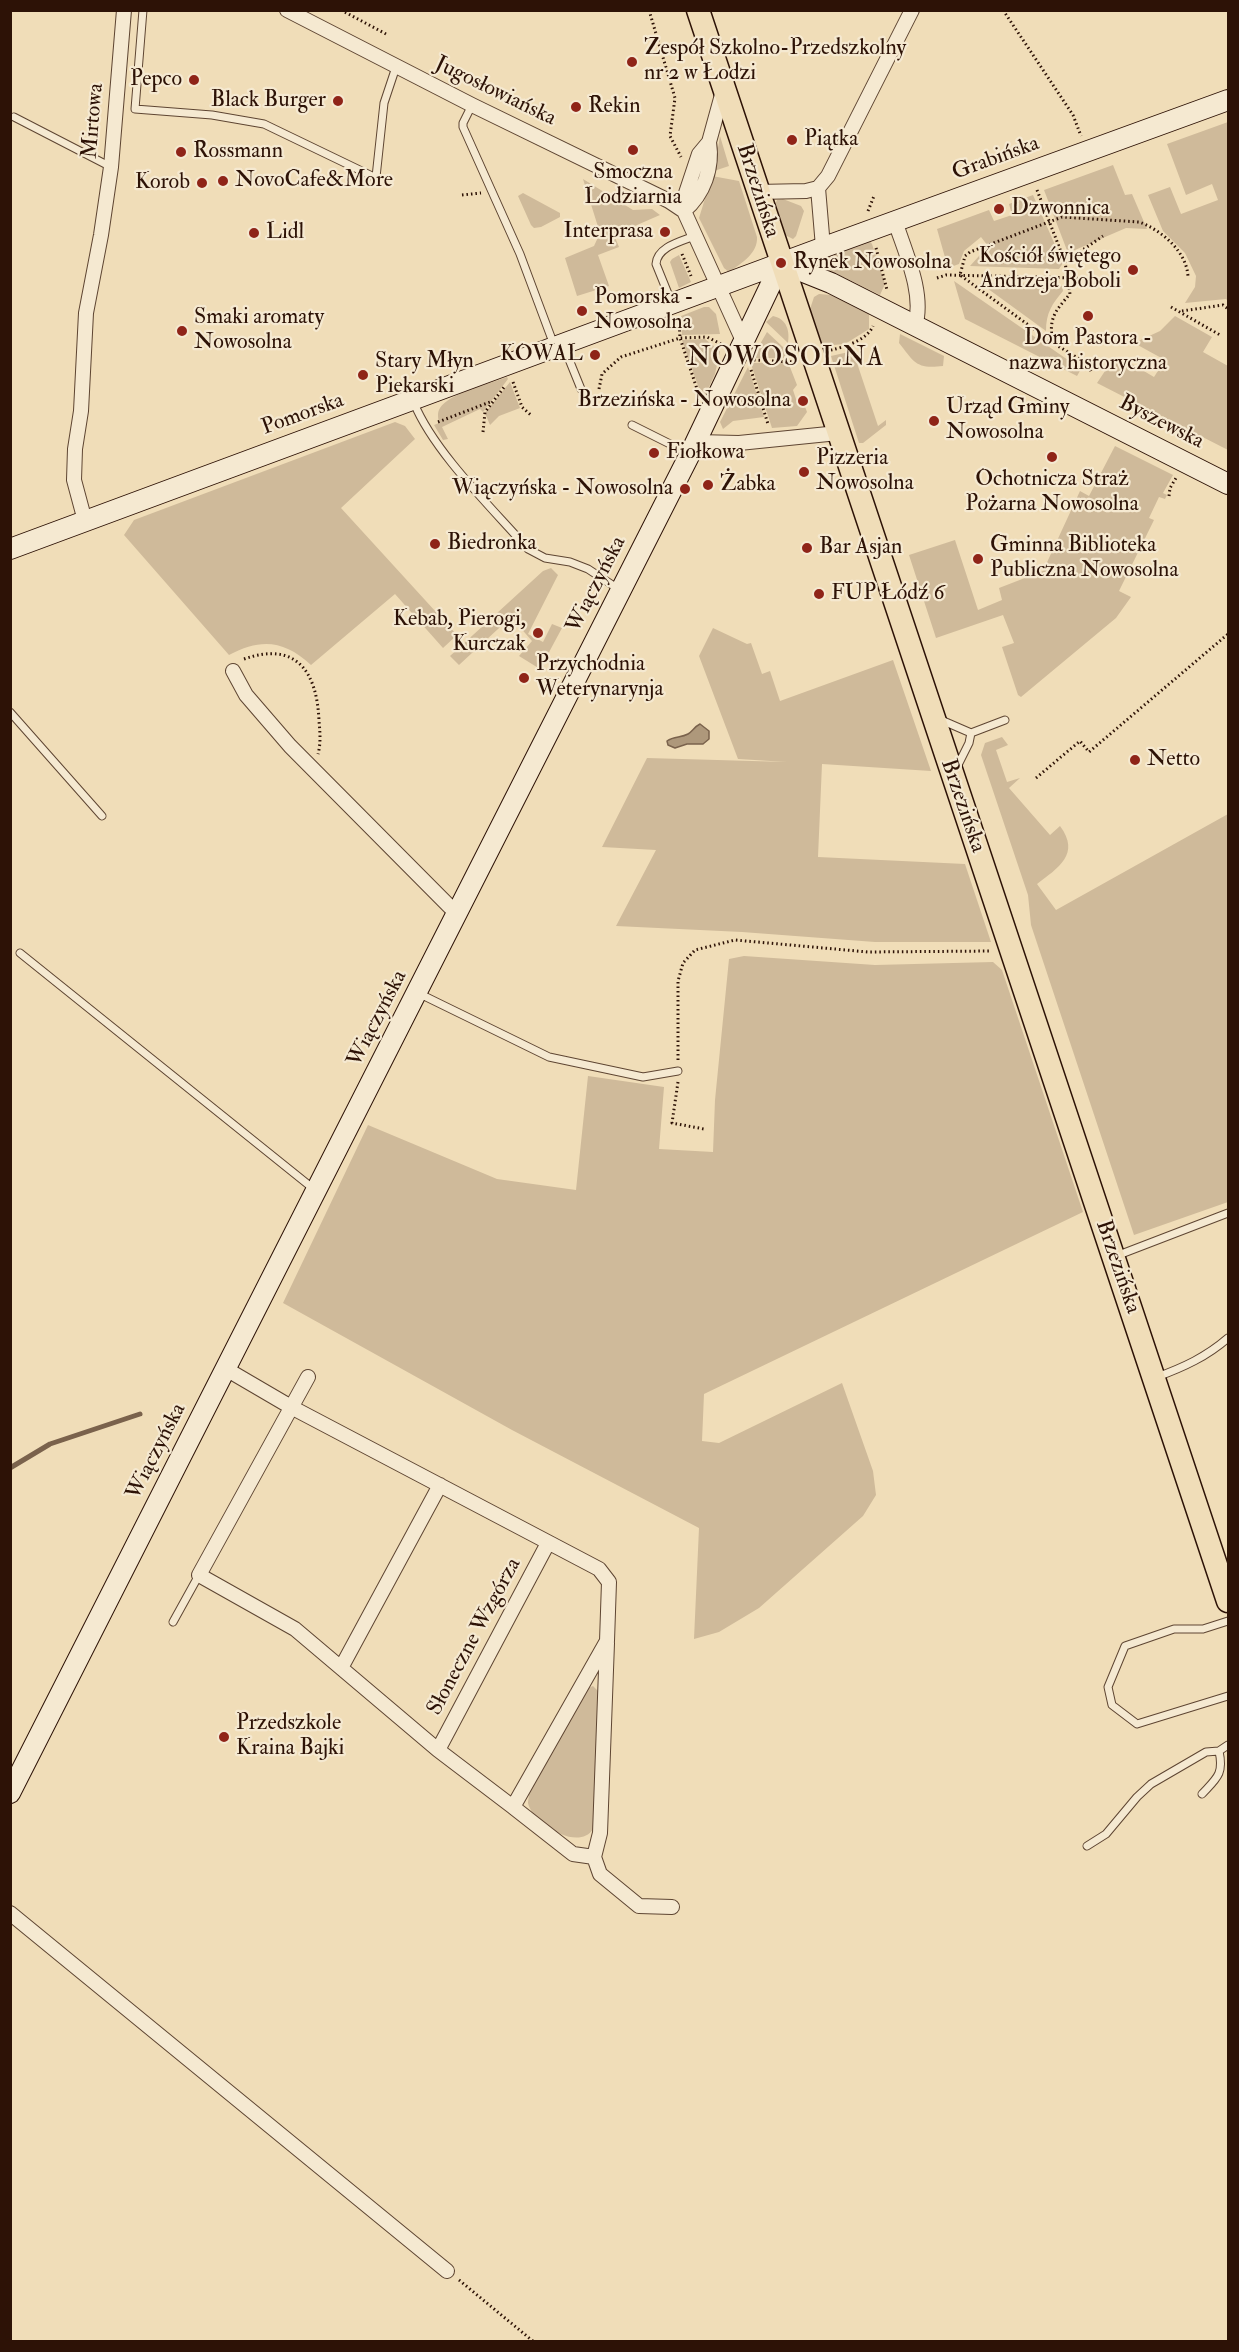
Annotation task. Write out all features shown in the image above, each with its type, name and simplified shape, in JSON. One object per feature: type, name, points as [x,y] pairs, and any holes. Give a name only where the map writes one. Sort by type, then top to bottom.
[{"type":"main road","name":"Brzezińska","points":[[698,10],[1228,1601]]},
{"type":"street","name":"Mirtowa","points":[[86,521],[75,488],[74,463],[81,411],[86,314],[111,166],[124,10]]},
{"type":"street","name":"Jugosłowiańska","points":[[287,10],[396,67],[669,201],[684,211]]},
{"type":"street","points":[[757,192],[818,188],[828,176],[912,10]]},
{"type":"street","points":[[723,89],[709,142],[711,160],[701,190],[694,202],[684,211],[697,235],[744,343]]},
{"type":"street","name":"Grabińska","points":[[781,263],[1228,100]]},
{"type":"street","points":[[818,188],[823,247]]},
{"type":"street","points":[[895,221],[917,295],[918,316],[915,326]]},
{"type":"street","name":"Pomorska","points":[[10,549],[559,346],[675,310],[719,286],[781,263]]},
{"type":"street","name":"Byszewska","points":[[781,263],[831,283],[1228,484]]},
{"type":"street","name":"Wiączyńska","points":[[10,1793],[694,448],[781,263]]},
{"type":"street","points":[[694,448],[838,434]]},
{"type":"street","points":[[233,671],[246,695],[290,746],[458,914]]},
{"type":"street","name":"Słoneczne Wzgórza","points":[[199,1575],[281,1620],[438,1750],[573,1854],[594,1857],[600,1833],[609,1582],[599,1569],[291,1407],[226,1369]]},
{"type":"street","points":[[199,1575],[308,1377]]},
{"type":"street","points":[[341,1668],[440,1485]]},
{"type":"street","name":"Słoneczne Wzgórza","points":[[438,1750],[548,1543]]},
{"type":"street","name":"Słoneczne Wzgórza","points":[[513,1807],[607,1641]]},
{"type":"street","points":[[594,1857],[600,1874],[639,1906],[672,1907]]},
{"type":"street","points":[[10,1913],[447,2271]]},
{"type":"lane","points":[[143,10],[135,109],[212,115],[264,124],[376,177],[386,95],[396,67]]},
{"type":"lane","points":[[472,105],[463,127],[559,346],[581,389]]},
{"type":"lane","points":[[14,117],[111,166]]},
{"type":"lane","points":[[675,310],[656,264],[657,258],[661,252],[697,235]]},
{"type":"lane","points":[[413,400],[421,420],[444,452],[528,549],[545,558],[570,562],[588,569],[621,591]]},
{"type":"lane","points":[[632,425],[694,448]]},
{"type":"lane","points":[[10,712],[102,816]]},
{"type":"lane","points":[[931,713],[971,733],[1005,720]]},
{"type":"lane","points":[[953,779],[971,733]]},
{"type":"lane","points":[[20,953],[317,1191]]},
{"type":"lane","points":[[418,993],[549,1057],[644,1077],[678,1071]]},
{"type":"lane","points":[[1113,1257],[1228,1213]]},
{"type":"lane","points":[[1154,1378],[1194,1363],[1212,1352],[1228,1338]]},
{"type":"lane","points":[[173,1622],[199,1575]]},
{"type":"lane","points":[[1228,1621],[1203,1629],[1174,1629],[1125,1646],[1108,1687],[1112,1706],[1137,1724],[1228,1696]]},
{"type":"lane","points":[[1087,1846],[1106,1834],[1151,1784],[1206,1752],[1219,1750],[1228,1745]]},
{"type":"lane","points":[[1202,1794],[1220,1772],[1222,1765],[1219,1750]]},
{"type":"path","points":[[341,10],[386,34]]},
{"type":"path","points":[[649,10],[675,98],[670,136],[685,164]]},
{"type":"path","points":[[1003,10],[1073,115],[1087,152]]},
{"type":"path","points":[[1034,183],[1065,262],[1071,294],[1054,312],[1050,330],[1053,343]]},
{"type":"path","points":[[462,195],[482,193]]},
{"type":"path","points":[[865,219],[874,196]]},
{"type":"path","points":[[960,275],[965,256],[970,252],[1049,221],[1069,216],[1139,222],[1149,226],[1177,249],[1184,258],[1188,267],[1188,278]]},
{"type":"path","points":[[1065,262],[1103,236]]},
{"type":"path","points":[[875,247],[888,287],[885,298]]},
{"type":"path","points":[[676,254],[681,252]]},
{"type":"path","points":[[937,278],[946,275],[1078,278]]},
{"type":"path","points":[[960,275],[1053,343],[1086,363],[1091,371]]},
{"type":"path","points":[[1180,312],[1223,305],[1228,309]]},
{"type":"path","points":[[1171,307],[1220,335]]},
{"type":"path","points":[[675,310],[680,338],[699,394]]},
{"type":"path","points":[[827,351],[845,347],[868,333],[873,326],[873,319]]},
{"type":"path","points":[[599,388],[602,374],[621,357],[680,338],[707,337],[722,345],[722,339]]},
{"type":"path","points":[[771,430],[749,360],[794,362]]},
{"type":"path","points":[[483,432],[484,412],[512,377],[522,407],[532,416]]},
{"type":"path","points":[[436,422],[444,421],[493,401]]},
{"type":"path","points":[[1169,496],[1170,488]]},
{"type":"path","points":[[1036,778],[1080,741],[1089,752],[1228,634]]},
{"type":"path","points":[[233,671],[240,661],[262,653],[291,657],[310,675],[319,706],[320,747],[314,770]]},
{"type":"path","points":[[704,1129],[672,1123],[678,1071],[678,981],[683,963],[695,950],[735,940],[868,952],[1011,951]]},
{"type":"path","points":[[447,2271],[534,2342]]},
{"type":"shaded area","points":[[1228,122],[1228,301],[1226,299],[1185,303],[1195,287],[1196,276],[1185,253],[1163,231],[1148,195],[1170,187],[1181,214],[1218,200],[1212,184],[1186,195],[1167,144]]},
{"type":"shaded area","points":[[720,136],[729,166],[714,171]]},
{"type":"shaded area","points":[[1113,165],[1125,195],[1132,194],[1147,229],[1126,228],[1068,253],[1044,190]]},
{"type":"shaded area","points":[[712,176],[739,181],[757,237],[752,253],[729,272],[724,268],[699,218]]},
{"type":"shaded area","points":[[583,179],[633,210],[652,209],[660,215],[614,235],[619,247],[598,255],[609,286],[577,296],[565,258],[594,246],[600,233]]},
{"type":"shaded area","points":[[523,193],[560,213],[560,217],[541,227],[534,228],[518,196]]},
{"type":"shaded area","points":[[1033,195],[1063,263],[1059,269],[970,266],[988,246],[981,237],[964,251],[959,264],[948,268],[937,229],[989,210],[994,221],[1012,215],[1009,204]]},
{"type":"shaded area","points":[[783,199],[801,206],[804,211],[793,239],[785,235],[775,204],[777,200]]},
{"type":"shaded area","points":[[868,239],[872,244],[885,284],[880,295],[831,271],[826,264],[828,256]]},
{"type":"shaded area","points":[[679,255],[691,282],[679,288],[670,262]]},
{"type":"shaded area","points":[[954,281],[1081,369],[1077,376],[965,319]]},
{"type":"shaded area","points":[[980,283],[1050,284],[1062,286],[1063,291],[1050,309],[1046,331]]},
{"type":"shaded area","points":[[819,294],[831,295],[869,314],[869,329],[845,344],[822,346],[810,309],[814,297]]},
{"type":"shaded area","points":[[709,307],[716,314],[720,334],[682,335],[681,316]]},
{"type":"shaded area","points":[[773,316],[782,320],[786,326],[788,343],[766,322]]},
{"type":"shaded area","points":[[1175,316],[1212,337],[1203,352],[1228,366],[1228,450],[1097,383],[1107,368],[1120,357],[1154,377],[1165,360],[1134,343],[1160,331]]},
{"type":"shaded area","points":[[767,332],[783,347],[787,358],[752,358]]},
{"type":"shaded area","points":[[900,334],[944,356],[943,366],[927,366],[917,363],[899,343]]},
{"type":"shaded area","points":[[705,339],[720,351],[715,374],[703,400],[682,340]]},
{"type":"shaded area","points":[[853,351],[878,426],[886,420],[886,425],[863,443],[859,443],[831,356]]},
{"type":"shaded area","points":[[788,362],[797,385],[793,390],[797,402],[804,404],[807,412],[797,426],[772,428],[751,364]]},
{"type":"shaded area","points":[[748,367],[764,417],[733,421],[723,429],[720,422]]},
{"type":"shaded area","points":[[507,377],[508,379],[483,412],[480,409],[442,427],[448,439],[443,440],[434,425],[439,423],[438,412],[445,403],[460,394]]},
{"type":"shaded area","points":[[510,382],[520,408],[499,416],[490,425],[485,413]]},
{"type":"shaded area","points":[[395,422],[405,426],[415,439],[341,508],[457,635],[443,648],[395,594],[311,665],[291,650],[272,644],[252,646],[229,655],[124,535],[134,520]]},
{"type":"shaded area","points":[[1115,446],[1173,475],[1163,493],[1167,495],[1165,499],[1159,497],[1149,518],[1154,520],[1119,591],[1131,597],[1116,618],[1021,697],[1018,695],[1002,647],[1014,643],[1003,615],[936,638],[909,555],[955,540],[978,610],[1002,600],[999,588],[1043,571],[1080,491],[1089,496]]},
{"type":"shaded area","points":[[551,568],[558,575],[528,634],[543,642],[552,624],[562,628],[540,669],[519,656],[532,641],[511,617],[459,665],[450,656],[543,571]]},
{"type":"shaded area","points":[[713,628],[747,644],[751,643],[762,674],[770,671],[780,701],[893,660],[931,771],[822,764],[818,857],[965,864],[991,942],[875,942],[616,926],[656,850],[602,847],[647,758],[787,762],[738,759],[699,656]]},
{"type":"shaded area","points":[[700,724],[709,731],[709,739],[703,744],[687,744],[675,748],[668,745],[667,741],[688,734]]},
{"type":"shaded area","points":[[1002,737],[1008,745],[996,750],[1007,782],[1020,778],[1009,788],[1050,835],[1060,826],[1066,836],[1068,845],[1064,860],[1037,884],[1056,910],[1228,814],[1228,1202],[1134,1235],[1031,925],[1028,895],[981,755],[985,743]]},
{"type":"shaded area","points":[[744,956],[875,965],[993,962],[1002,970],[1083,1212],[704,1394],[702,1441],[719,1443],[842,1383],[873,1471],[876,1495],[863,1516],[759,1608],[719,1632],[694,1639],[699,1528],[512,1430],[283,1303],[368,1125],[497,1179],[576,1190],[588,1076],[664,1087],[659,1149],[713,1152],[715,1100],[729,959]]},
{"type":"shaded area","points":[[593,1686],[598,1691],[593,1829],[586,1836],[577,1838],[556,1832],[546,1825],[531,1810],[528,1801],[529,1793],[586,1689]]},
{"type":"waterway","points":[[10,1468],[50,1444],[140,1414]]},
{"type":"place","name":"Zespół Szkolno-Przedszkolny nr 2 w Łodzi","points":[[632,62]]},
{"type":"place","name":"Pepco","points":[[194,80]]},
{"type":"place","name":"Black Burger","points":[[338,101]]},
{"type":"place","name":"Rekin","points":[[576,107]]},
{"type":"place","name":"Piątka","points":[[792,140]]},
{"type":"place","name":"Smoczna Lodziarnia","points":[[633,150]]},
{"type":"place","name":"Rossmann","points":[[181,152]]},
{"type":"place","name":"NovoCafe&More","points":[[223,181]]},
{"type":"place","name":"Korob","points":[[202,183]]},
{"type":"place","name":"Dzwonnica","points":[[999,209]]},
{"type":"place","name":"Interprasa","points":[[665,232]]},
{"type":"place","name":"Lidl","points":[[254,233]]},
{"type":"place","name":"Rynek Nowosolna","points":[[781,263]]},
{"type":"place","name":"Kościół świętego Andrzeja Boboli","points":[[1133,270]]},
{"type":"place","name":"Pomorska - Nowosolna","points":[[582,311]]},
{"type":"place","name":"Dom Pastora - nazwa historyczna","points":[[1088,316]]},
{"type":"place","name":"Smaki aromaty Nowosolna","points":[[182,331]]},
{"type":"place","name":"KOWAL","points":[[595,355]]},
{"type":"place","name":"Stary Młyn Piekarski","points":[[363,375]]},
{"type":"place","name":"Brzezińska - Nowosolna","points":[[803,401]]},
{"type":"place","name":"Urząd Gminy Nowosolna","points":[[934,421]]},
{"type":"place","name":"Fiołkowa","points":[[654,453]]},
{"type":"place","name":"Ochotnicza Straż Pożarna Nowosolna","points":[[1052,457]]},
{"type":"place","name":"Pizzeria Nowosolna","points":[[804,472]]},
{"type":"place","name":"Żabka","points":[[708,485]]},
{"type":"place","name":"Wiączyńska - Nowosolna","points":[[685,489]]},
{"type":"place","name":"Biedronka","points":[[435,544]]},
{"type":"place","name":"Bar Asjan","points":[[807,548]]},
{"type":"place","name":"Gminna Biblioteka Publiczna Nowosolna","points":[[978,559]]},
{"type":"place","name":"FUP Łódź 6","points":[[819,594]]},
{"type":"place","name":"Kebab, Pierogi, Kurczak","points":[[538,633]]},
{"type":"place","name":"Przychodnia Weterynarynja","points":[[524,678]]},
{"type":"place","name":"Netto","points":[[1135,760]]},
{"type":"place","name":"Przedszkole Kraina Bajki","points":[[224,1737]]},
{"type":"district","name":"NOWOSOLNA","points":[[786,359]]}]
